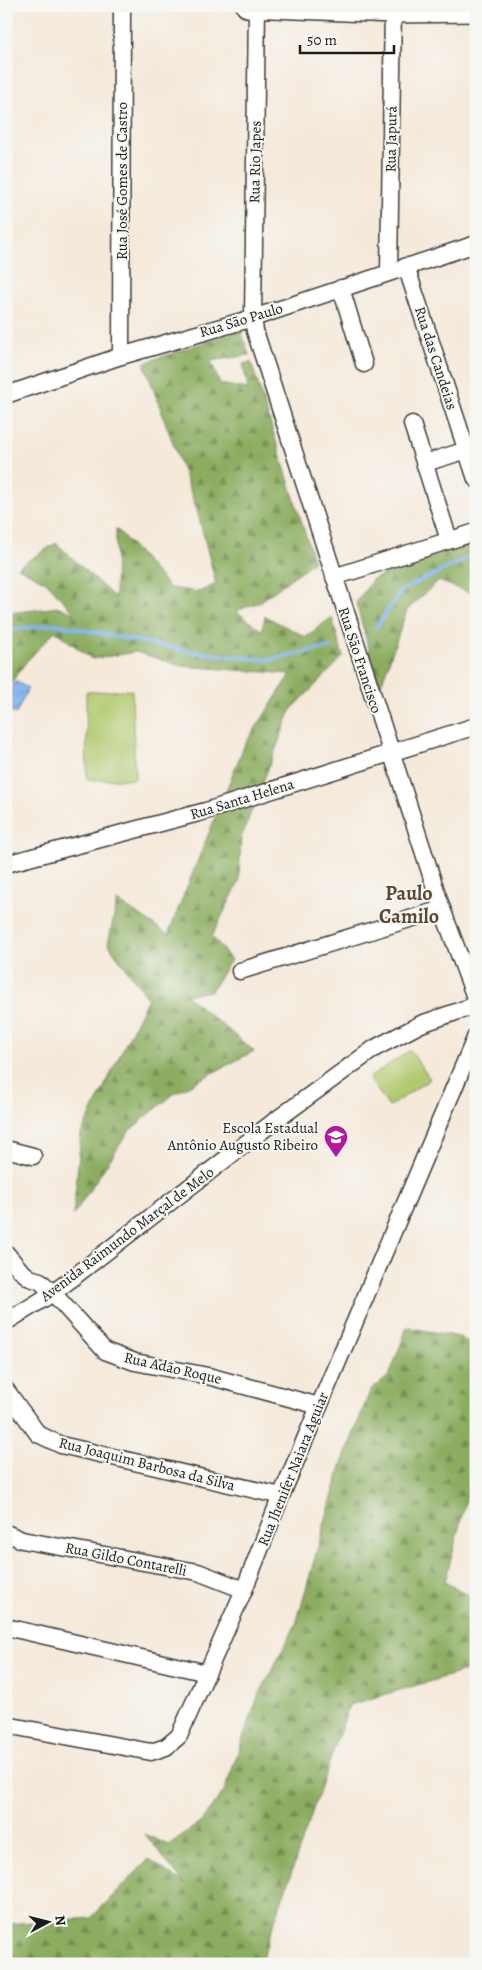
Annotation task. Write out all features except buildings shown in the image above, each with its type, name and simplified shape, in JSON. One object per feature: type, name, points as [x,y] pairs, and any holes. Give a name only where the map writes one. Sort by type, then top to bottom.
[{"type":"main road","points":[[247,6],[476,11]]},
{"type":"street","name":"Rua José Gomes de Castro","points":[[121,356],[122,6]]},
{"type":"street","name":"Rua Rio Japes","points":[[253,318],[257,6]]},
{"type":"street","name":"Rua Japurá","points":[[388,272],[393,9]]},
{"type":"street","name":"Rua São Paulo","points":[[6,395],[121,356],[253,318],[476,244]]},
{"type":"street","name":"Rua das Candeias","points":[[406,266],[476,480]]},
{"type":"street","points":[[341,288],[364,364]]},
{"type":"street","name":"Rua São Francisco","points":[[253,318],[254,331],[390,754],[442,909],[476,1000]]},
{"type":"street","points":[[412,424],[449,540]]},
{"type":"street","points":[[424,463],[467,450]]},
{"type":"street","points":[[334,577],[476,532]]},
{"type":"street","name":"Rua Santa Helena","points":[[6,864],[206,811],[476,726]]},
{"type":"street","points":[[240,971],[442,909]]},
{"type":"street","name":"Avenida Raimundo Marçal de Melo","points":[[6,1322],[53,1293],[272,1123],[375,1048],[421,1024],[476,1005]]},
{"type":"street","name":"Rua Jhenifer Naiara Aguiar","points":[[6,1725],[151,1752],[166,1747],[179,1736],[244,1590],[281,1496],[476,1036]]},
{"type":"street","points":[[6,1148],[33,1156]]},
{"type":"street","name":"Rua Adão Roque","points":[[6,1253],[21,1271],[30,1278],[40,1281],[53,1293],[104,1351],[135,1362],[208,1376],[319,1406]]},
{"type":"street","name":"Rua Joaquim Barbosa da Silva","points":[[6,1390],[38,1434],[61,1445],[281,1496]]},
{"type":"street","name":"Rua Gildo Contarelli","points":[[6,1533],[22,1540],[198,1572],[244,1590]]},
{"type":"street","points":[[6,1627],[207,1673]]},
{"type":"green space","points":[[241,330],[249,355],[211,361],[220,384],[248,389],[243,364],[251,362],[314,561],[260,602],[236,611],[262,631],[265,616],[306,637],[332,617],[343,657],[291,710],[241,838],[239,882],[212,936],[231,960],[211,991],[186,995],[254,1051],[175,1093],[129,1131],[73,1215],[81,1134],[148,998],[108,944],[117,901],[168,934],[244,746],[291,674],[182,666],[136,652],[92,659],[55,631],[26,662],[6,690],[6,611],[9,613],[59,607],[75,614],[46,582],[18,567],[56,543],[115,598],[116,528],[170,588],[199,592],[216,584],[197,510],[144,363]]},
{"type":"green space","points":[[476,543],[476,595],[438,581],[407,610],[380,688],[356,603],[373,579],[453,549]]},
{"type":"green space","points":[[132,690],[135,779],[87,780],[86,692]]},
{"type":"green space","points":[[410,1050],[430,1079],[389,1107],[369,1078]]},
{"type":"green space","points":[[407,1327],[460,1337],[476,1349],[476,1462],[445,1582],[474,1598],[476,1606],[476,1668],[349,1705],[260,1964],[6,1964],[6,1924],[91,1918],[149,1859],[185,1885],[145,1834],[168,1845],[201,1822],[224,1791],[258,1697],[296,1624],[341,1466],[370,1391],[389,1376]]},
{"type":"water","points":[[15,681],[28,688],[16,714],[6,709],[6,699]]},
{"type":"waterway","points":[[376,627],[402,590],[476,554]]},
{"type":"waterway","points":[[6,631],[54,624],[192,652],[267,660],[330,647]]},
{"type":"place","name":"Escola Estadual Antônio Augusto Ribeiro","points":[[336,1158]]},
{"type":"district","name":"Paulo Camilo","points":[[409,904]]}]
